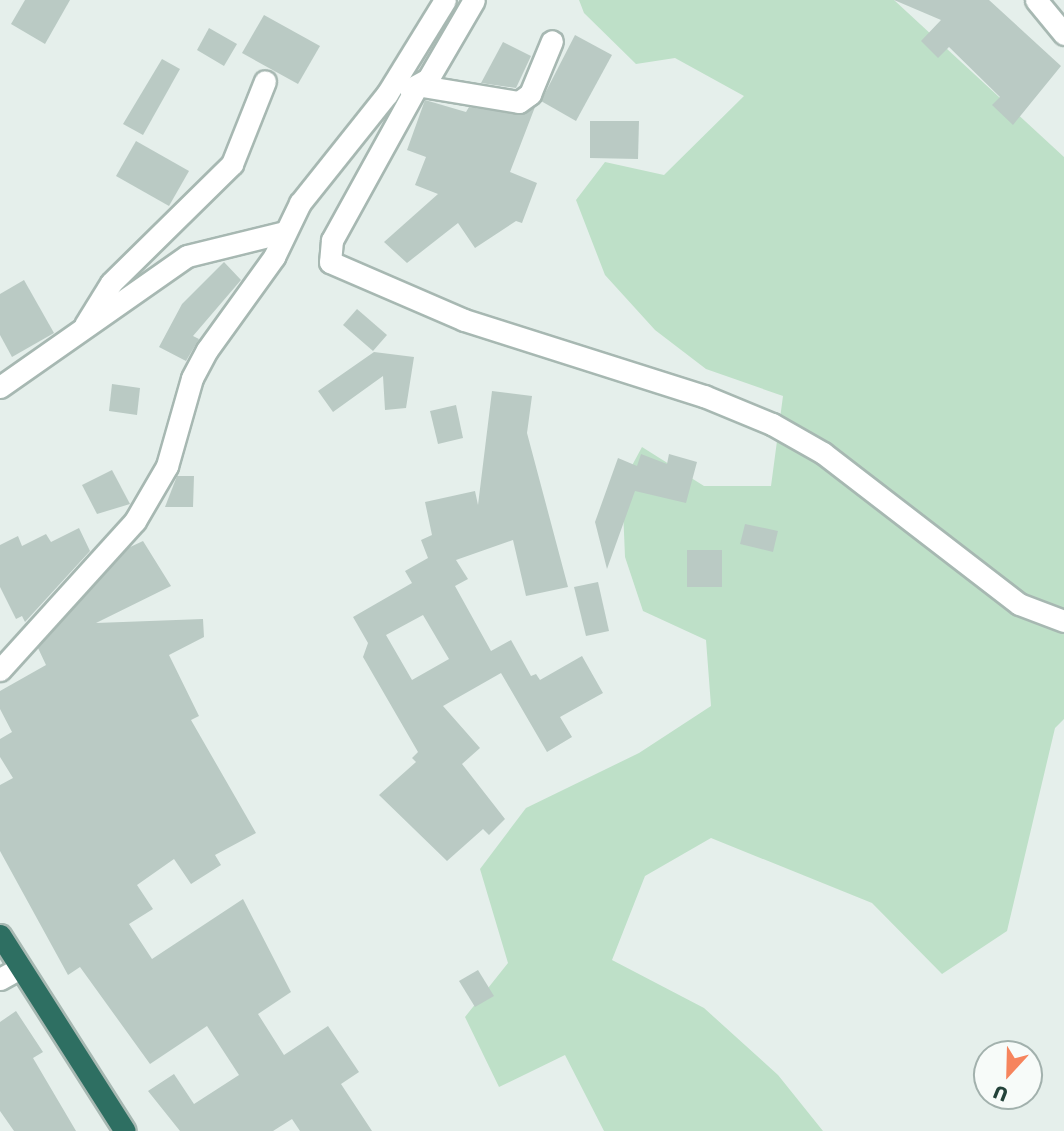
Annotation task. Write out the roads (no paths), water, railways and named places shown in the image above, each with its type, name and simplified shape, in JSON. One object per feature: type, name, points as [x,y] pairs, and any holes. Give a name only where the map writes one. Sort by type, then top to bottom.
[{"type":"highway","points":[[0,935],[9,974],[125,1131]]},
{"type":"street","points":[[0,670],[135,521],[167,466],[192,378],[207,350],[262,276],[300,203],[387,94],[445,0]]},
{"type":"street","points":[[474,0],[419,87],[332,240],[330,262],[464,320],[704,396],[772,424],[823,453],[1019,604],[1064,621]]},
{"type":"street","points":[[1036,0],[1064,34]]},
{"type":"street","points":[[387,94],[419,87],[519,102],[530,93],[552,41]]},
{"type":"street","points":[[79,336],[111,283],[232,164],[265,80]]},
{"type":"street","points":[[0,387],[79,336],[187,256],[285,232]]}]
